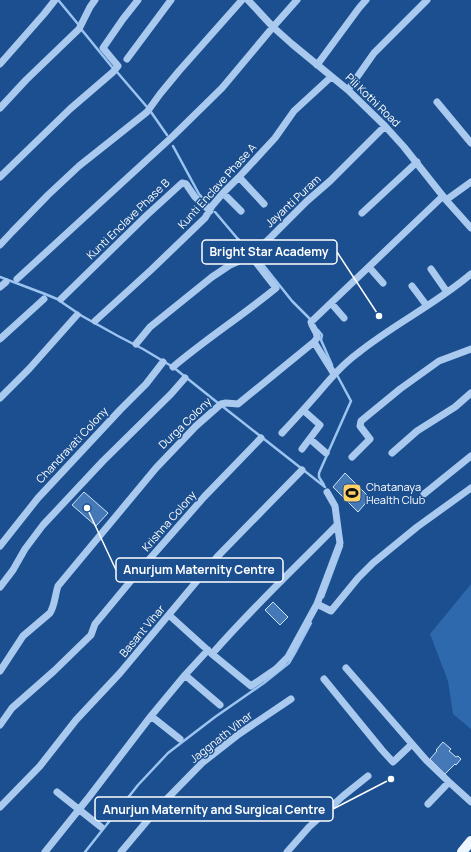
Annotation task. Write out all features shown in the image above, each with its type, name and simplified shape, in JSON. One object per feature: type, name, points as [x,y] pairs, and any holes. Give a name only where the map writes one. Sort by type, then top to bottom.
[{"type":"main road","points":[[462,852],[471,841]]},
{"type":"street","points":[[0,64],[55,0]]},
{"type":"street","points":[[0,108],[26,80],[79,29],[95,0]]},
{"type":"street","points":[[0,177],[70,109],[118,66],[103,48],[138,0]]},
{"type":"street","points":[[127,59],[171,0]]},
{"type":"street","points":[[0,245],[48,195],[79,166],[147,112],[179,71],[242,0]]},
{"type":"street","points":[[17,280],[173,136],[222,88],[273,26],[297,0]]},
{"type":"street","points":[[317,65],[366,0]]},
{"type":"street","points":[[348,90],[374,53],[427,0]]},
{"type":"street","name":"Pili Kothi Road","points":[[252,2],[273,26],[292,44],[348,90],[385,126],[417,162],[471,228]]},
{"type":"street","name":"Kunti Enclave Phase A","points":[[95,321],[206,218],[212,206],[275,138],[294,111],[332,77]]},
{"type":"street","points":[[437,102],[471,143]]},
{"type":"street","name":"Jayanti Puram","points":[[136,344],[150,327],[212,278],[230,265],[255,253],[385,126]]},
{"type":"street","points":[[362,213],[417,162]]},
{"type":"street","points":[[239,177],[264,204]]},
{"type":"street","points":[[334,374],[314,342],[318,335],[311,326],[311,322],[445,198],[471,182]]},
{"type":"street","name":"Kunti Enclave Phase B","points":[[61,299],[182,183],[186,184],[195,197],[210,211]]},
{"type":"street","points":[[223,193],[241,211]]},
{"type":"street","points":[[173,367],[192,351],[251,309],[276,288],[251,256]]},
{"type":"street","points":[[369,267],[383,283]]},
{"type":"street","points":[[431,269],[447,292]]},
{"type":"street","points":[[282,432],[334,374],[357,353],[395,326],[427,306],[471,274]]},
{"type":"street","points":[[0,287],[6,282]]},
{"type":"street","points":[[412,286],[427,306]]},
{"type":"street","points":[[0,340],[44,299]]},
{"type":"street","points":[[331,303],[344,318]]},
{"type":"street","points":[[0,398],[29,369],[76,315]]},
{"type":"street","name":"Durga Colony","points":[[0,671],[23,636],[50,613],[53,608],[55,592],[58,586],[156,468],[196,426],[219,405],[226,403],[238,404],[314,342]]},
{"type":"street","points":[[352,457],[370,438],[360,426],[361,421],[400,389],[439,361],[471,350]]},
{"type":"street","name":"Chandravati Colony","points":[[0,546],[38,498],[146,384],[163,362]]},
{"type":"street","points":[[0,587],[43,525],[103,461],[171,394],[185,378]]},
{"type":"street","points":[[392,453],[417,431],[455,407],[471,393]]},
{"type":"street","points":[[302,449],[320,426],[303,410]]},
{"type":"street","name":"Krishna Colony","points":[[0,725],[12,708],[54,671],[91,635],[95,624],[139,571],[204,497],[261,438]]},
{"type":"street","points":[[310,440],[326,453]]},
{"type":"street","points":[[424,494],[471,456]]},
{"type":"street","name":"Basant Vihar","points":[[0,807],[40,766],[76,720],[120,673],[217,557],[302,470]]},
{"type":"street","points":[[317,604],[331,611],[358,578],[373,563],[417,527],[471,488]]},
{"type":"street","points":[[169,615],[251,686],[276,669],[288,657],[317,604],[340,543],[335,506],[327,492]]},
{"type":"street","points":[[45,852],[151,716],[185,675],[231,632],[256,605],[337,525]]},
{"type":"street","points":[[346,668],[426,760],[471,802]]},
{"type":"street","points":[[185,675],[220,705]]},
{"type":"street","points":[[324,679],[393,762],[412,744]]},
{"type":"street","name":"Jaggnath Vihar","points":[[121,852],[158,808],[202,763],[240,734],[291,699]]},
{"type":"street","points":[[151,716],[180,739]]},
{"type":"street","points":[[287,852],[309,827],[343,796],[368,776]]},
{"type":"street","points":[[428,804],[448,782]]},
{"type":"street","points":[[57,792],[101,827]]},
{"type":"shaded area","points":[[471,584],[471,729],[453,714],[448,681],[430,634]]},
{"type":"building","name":"Chatanaya Health Club","points":[[345,473],[370,498],[358,512],[333,487]]},
{"type":"building","points":[[84,492],[108,513],[96,526],[72,505]]},
{"type":"building","points":[[273,602],[288,617],[280,625],[265,610]]},
{"type":"building","points":[[443,742],[451,749],[449,751],[461,759],[445,774],[430,759]]},
{"type":"waterway","points":[[59,1],[78,24]]},
{"type":"waterway","points":[[81,29],[112,67]]},
{"type":"waterway","points":[[117,72],[147,107]]},
{"type":"waterway","points":[[151,112],[167,135]]},
{"type":"waterway","points":[[173,146],[199,194],[209,205]]},
{"type":"waterway","points":[[215,212],[251,252]]},
{"type":"waterway","points":[[257,257],[292,301],[310,319]]},
{"type":"waterway","points":[[0,277],[57,299],[82,316],[173,367],[218,403]]},
{"type":"waterway","points":[[318,330],[322,335],[321,340],[332,365]]},
{"type":"waterway","points":[[324,485],[319,477],[319,473],[351,401],[337,375]]},
{"type":"waterway","points":[[222,406],[325,487]]},
{"type":"waterway","points":[[323,597],[342,546]]},
{"type":"waterway","points":[[85,852],[138,785],[168,753],[289,663],[311,623]]},
{"type":"place","name":"Bright Star Academy","points":[[379,316]]},
{"type":"place","name":"Chatanaya Health Club","points":[[352,493]]},
{"type":"place","name":"Anurjum Maternity Centre","points":[[87,508]]},
{"type":"place","name":"Anurjun Maternity and Surgical Centre","points":[[391,779]]}]
